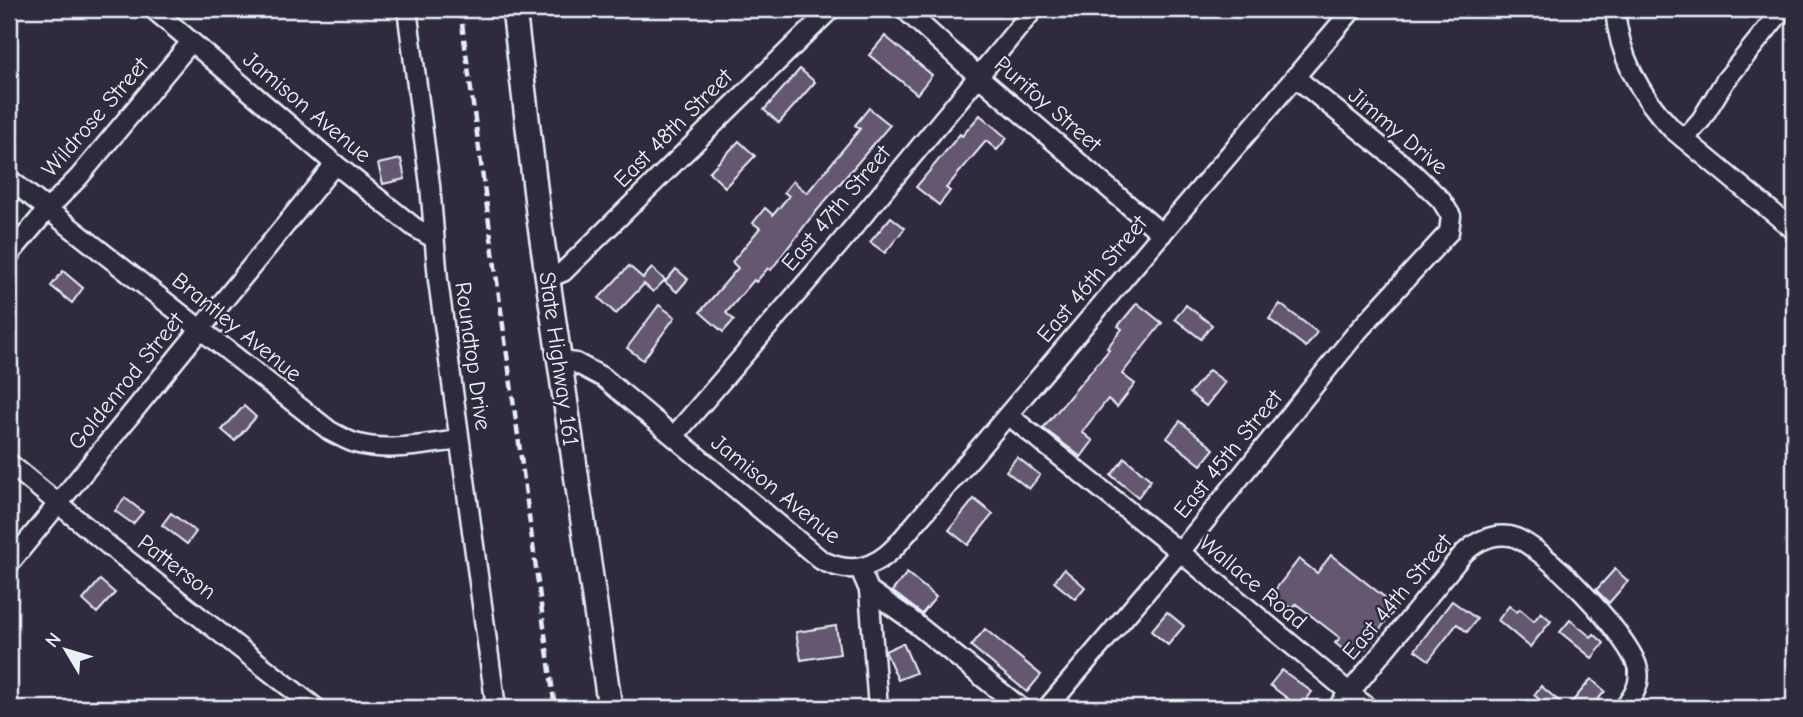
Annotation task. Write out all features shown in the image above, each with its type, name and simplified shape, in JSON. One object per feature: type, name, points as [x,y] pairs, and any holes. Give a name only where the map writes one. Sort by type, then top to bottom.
[{"type":"main road","name":"State Highway 161","points":[[514,9],[527,133],[610,708]]},
{"type":"street","name":"Jamison Avenue","points":[[153,9],[335,164],[414,227],[433,238]]},
{"type":"street","name":"Roundtop Drive","points":[[407,9],[430,185],[433,238],[496,708]]},
{"type":"street","name":"East 48th Street","points":[[548,278],[563,272],[831,9]]},
{"type":"street","name":"Purifoy Street","points":[[904,9],[1162,234]]},
{"type":"street","name":"East 47th Street","points":[[674,436],[1034,9]]},
{"type":"street","name":"East 46th Street","points":[[860,569],[874,565],[886,557],[1353,9]]},
{"type":"street","points":[[1615,9],[1621,49],[1639,89],[1654,110],[1684,139],[1794,230]]},
{"type":"street","points":[[1684,139],[1702,120],[1725,81],[1779,14]]},
{"type":"street","name":"Wildrose Street","points":[[9,255],[79,177],[191,42]]},
{"type":"street","name":"Jimmy Drive","points":[[1295,77],[1413,173],[1441,200],[1451,216],[1449,232]]},
{"type":"street","name":"Goldenrod Street","points":[[9,564],[335,164]]},
{"type":"street","name":"Brantley Avenue","points":[[9,179],[330,431],[353,443],[386,447],[459,440]]},
{"type":"street","name":"East 45th Street","points":[[1047,708],[1180,552],[1358,331],[1449,232]]},
{"type":"street","name":"Jamison Avenue","points":[[561,361],[576,363],[604,378],[821,560],[846,570],[860,569]]},
{"type":"street","name":"Wallace Road","points":[[1008,415],[1180,552],[1368,708]]},
{"type":"street","name":"Patterson","points":[[9,463],[108,545],[316,708]]},
{"type":"street","name":"East 44th Street","points":[[1337,708],[1471,545],[1483,539],[1509,536],[1522,540],[1547,559],[1597,608],[1627,648],[1637,665],[1639,680],[1636,691],[1624,708]]},
{"type":"street","points":[[860,569],[869,590],[878,708]]},
{"type":"street","points":[[869,590],[906,616],[1021,708]]},
{"type":"building","points":[[885,36],[932,75],[917,94],[869,55]]},
{"type":"building","points":[[800,69],[815,82],[779,123],[764,110]]},
{"type":"building","points":[[869,108],[890,125],[809,220],[771,270],[768,268],[756,282],[754,280],[726,313],[734,320],[723,332],[700,312],[738,268],[732,262],[760,228],[753,223],[765,208],[773,215],[789,196],[784,192],[793,181],[807,193],[860,129],[855,125]]},
{"type":"building","points":[[980,115],[1007,138],[997,150],[986,141],[946,188],[950,191],[939,205],[916,187],[960,134],[962,136]]},
{"type":"building","points":[[739,141],[755,156],[725,187],[709,172]]},
{"type":"building","points":[[401,159],[405,179],[383,184],[378,164]]},
{"type":"building","points":[[891,217],[905,228],[885,253],[870,242]]},
{"type":"building","points":[[629,266],[643,278],[652,268],[665,280],[653,292],[644,284],[616,314],[599,298]]},
{"type":"building","points":[[676,269],[688,279],[677,292],[665,282]]},
{"type":"building","points":[[63,271],[83,288],[72,303],[51,286]]},
{"type":"building","points":[[1137,303],[1162,323],[1122,374],[1135,384],[1117,407],[1108,399],[1082,432],[1093,441],[1081,457],[1043,428],[1109,350],[1107,348],[1122,329],[1118,326]]},
{"type":"building","points":[[1280,304],[1317,332],[1306,347],[1269,319]]},
{"type":"building","points":[[659,305],[675,317],[643,360],[627,348]]},
{"type":"building","points":[[1186,305],[1212,325],[1201,339],[1175,319]]},
{"type":"building","points":[[1209,370],[1225,382],[1206,406],[1190,393]]},
{"type":"building","points":[[244,406],[256,417],[235,441],[222,430]]},
{"type":"building","points":[[1180,421],[1214,449],[1201,465],[1167,438]]},
{"type":"building","points":[[1017,457],[1040,475],[1029,489],[1006,471]]},
{"type":"building","points":[[1125,458],[1151,480],[1138,497],[1111,475]]},
{"type":"building","points":[[125,498],[143,512],[133,524],[115,511]]},
{"type":"building","points":[[974,499],[993,514],[968,545],[949,530]]},
{"type":"building","points":[[171,513],[196,532],[187,544],[162,525]]},
{"type":"building","points":[[1331,555],[1397,607],[1356,660],[1335,643],[1340,638],[1296,604],[1292,609],[1272,594],[1299,559],[1317,573]]},
{"type":"building","points":[[1064,569],[1085,587],[1075,599],[1054,582]]},
{"type":"building","points":[[1615,569],[1628,581],[1609,603],[1596,590]]},
{"type":"building","points":[[907,573],[936,597],[922,614],[892,591]]},
{"type":"building","points":[[100,580],[115,593],[97,613],[83,600]]},
{"type":"building","points":[[1452,601],[1477,619],[1467,632],[1457,624],[1429,660],[1415,650]]},
{"type":"building","points":[[1509,606],[1517,612],[1520,609],[1534,621],[1541,612],[1551,621],[1530,647],[1498,620]]},
{"type":"building","points":[[1167,612],[1184,626],[1168,645],[1151,631]]},
{"type":"building","points":[[1570,620],[1591,637],[1594,634],[1604,643],[1592,658],[1560,632]]},
{"type":"building","points":[[836,626],[840,654],[801,660],[796,632]]},
{"type":"building","points":[[985,629],[1041,675],[1027,692],[971,646]]},
{"type":"building","points":[[903,643],[916,673],[898,680],[885,651]]},
{"type":"building","points":[[1282,670],[1312,692],[1300,708],[1270,685]]},
{"type":"building","points":[[1591,679],[1605,691],[1591,708],[1567,708]]},
{"type":"building","points":[[1541,686],[1567,708],[1550,708],[1534,695]]},
{"type":"railway","points":[[460,9],[555,708]]}]
